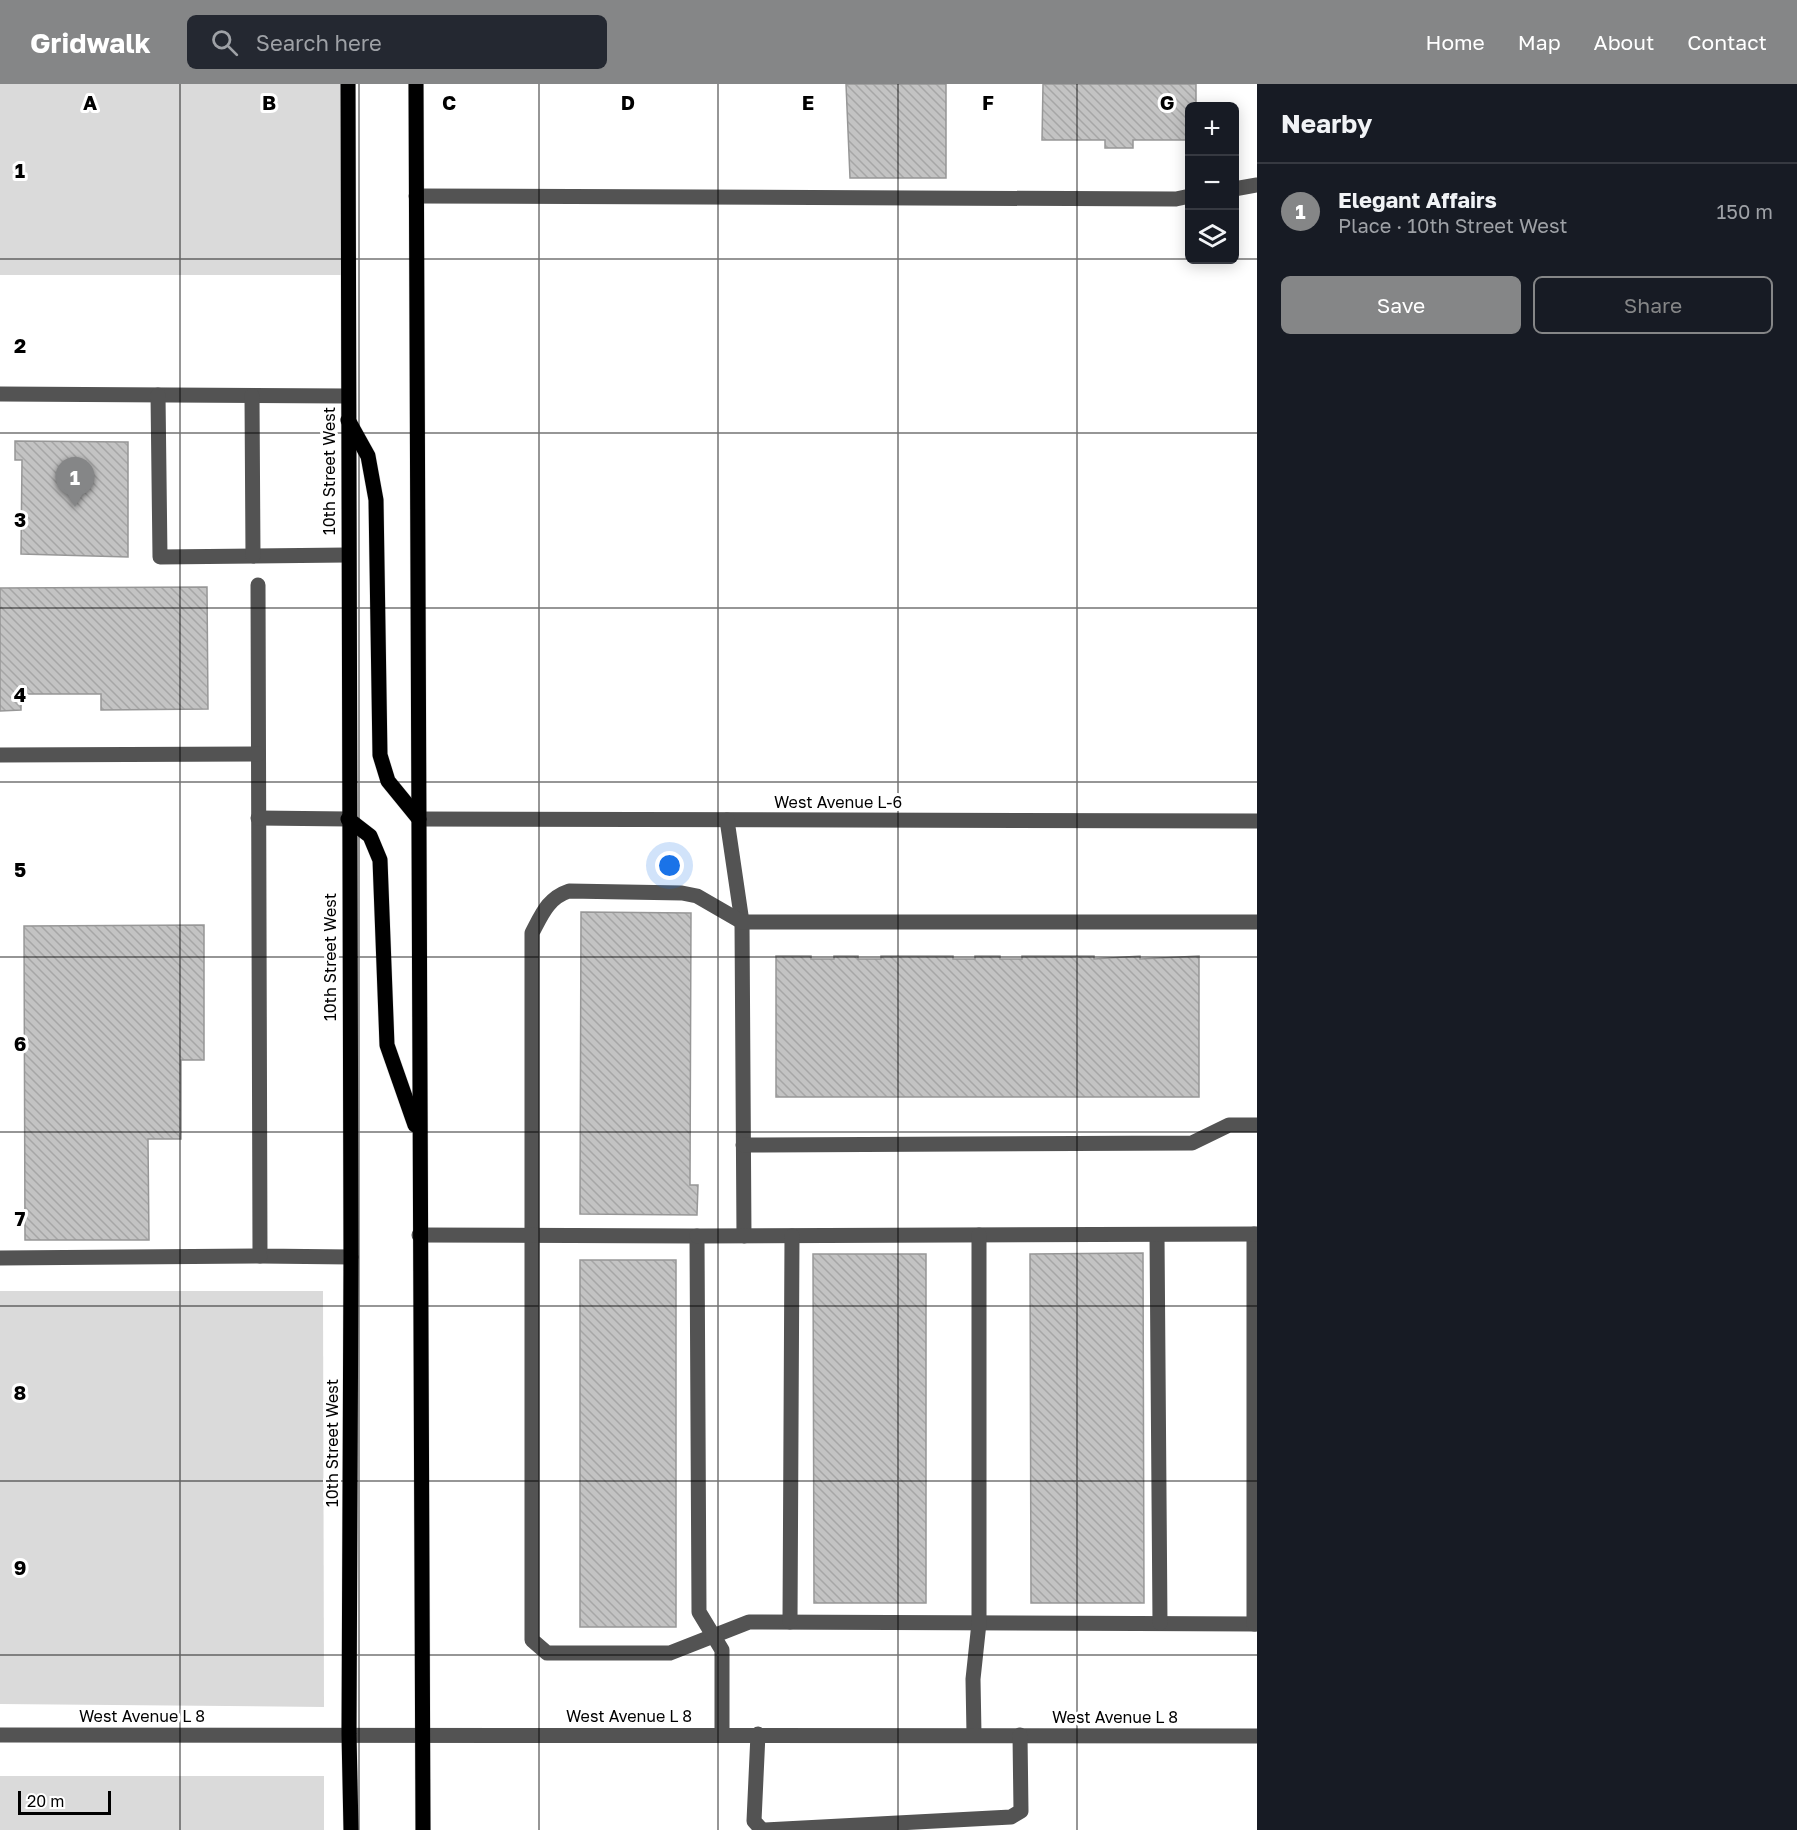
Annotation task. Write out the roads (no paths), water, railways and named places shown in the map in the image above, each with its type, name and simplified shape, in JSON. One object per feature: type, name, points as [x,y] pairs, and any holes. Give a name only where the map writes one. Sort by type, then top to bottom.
[{"type":"main road","name":"10th Street West","points":[[348,84],[347,555],[351,1257],[349,1734],[351,1830]]},
{"type":"main road","points":[[416,84],[423,1830]]},
{"type":"main road","points":[[347,419],[368,456],[376,500],[380,755],[388,781],[418,819]]},
{"type":"main road","points":[[348,819],[370,836],[380,860],[387,1045],[419,1136]]},
{"type":"street","points":[[1239,188],[1257,185]]},
{"type":"street","points":[[416,196],[1153,199],[1185,196]]},
{"type":"street","points":[[0,394],[347,396]]},
{"type":"street","points":[[158,395],[160,557],[347,555]]},
{"type":"street","points":[[252,396],[253,556]]},
{"type":"street","points":[[258,585],[260,1256]]},
{"type":"street","points":[[0,755],[258,754]]},
{"type":"street","points":[[258,818],[348,819]]},
{"type":"street","name":"West Avenue L-6","points":[[418,819],[1257,821]]},
{"type":"street","points":[[727,820],[742,922],[744,1236]]},
{"type":"street","points":[[419,1235],[532,1235],[792,1236],[1256,1234],[1256,1624],[749,1622],[670,1653],[547,1653],[532,1640],[532,1235],[532,933],[546,906],[556,896],[569,891],[682,892],[698,896],[742,922],[1257,922]]},
{"type":"street","points":[[743,1145],[1192,1143],[1229,1125],[1257,1125]]},
{"type":"street","points":[[974,1734],[973,1679],[979,1623],[979,1235]]},
{"type":"street","points":[[1157,1235],[1160,1623]]},
{"type":"street","points":[[697,1236],[699,1612],[722,1650],[722,1734]]},
{"type":"street","points":[[790,1622],[792,1236]]},
{"type":"street","points":[[0,1258],[351,1257]]},
{"type":"street","points":[[758,1734],[754,1821],[764,1830],[1011,1817],[1021,1811],[1020,1735]]},
{"type":"street","name":"West Avenue L 8","points":[[0,1735],[1257,1736]]},
{"type":"place","name":"Elegant Affairs","points":[[75,507]]}]
